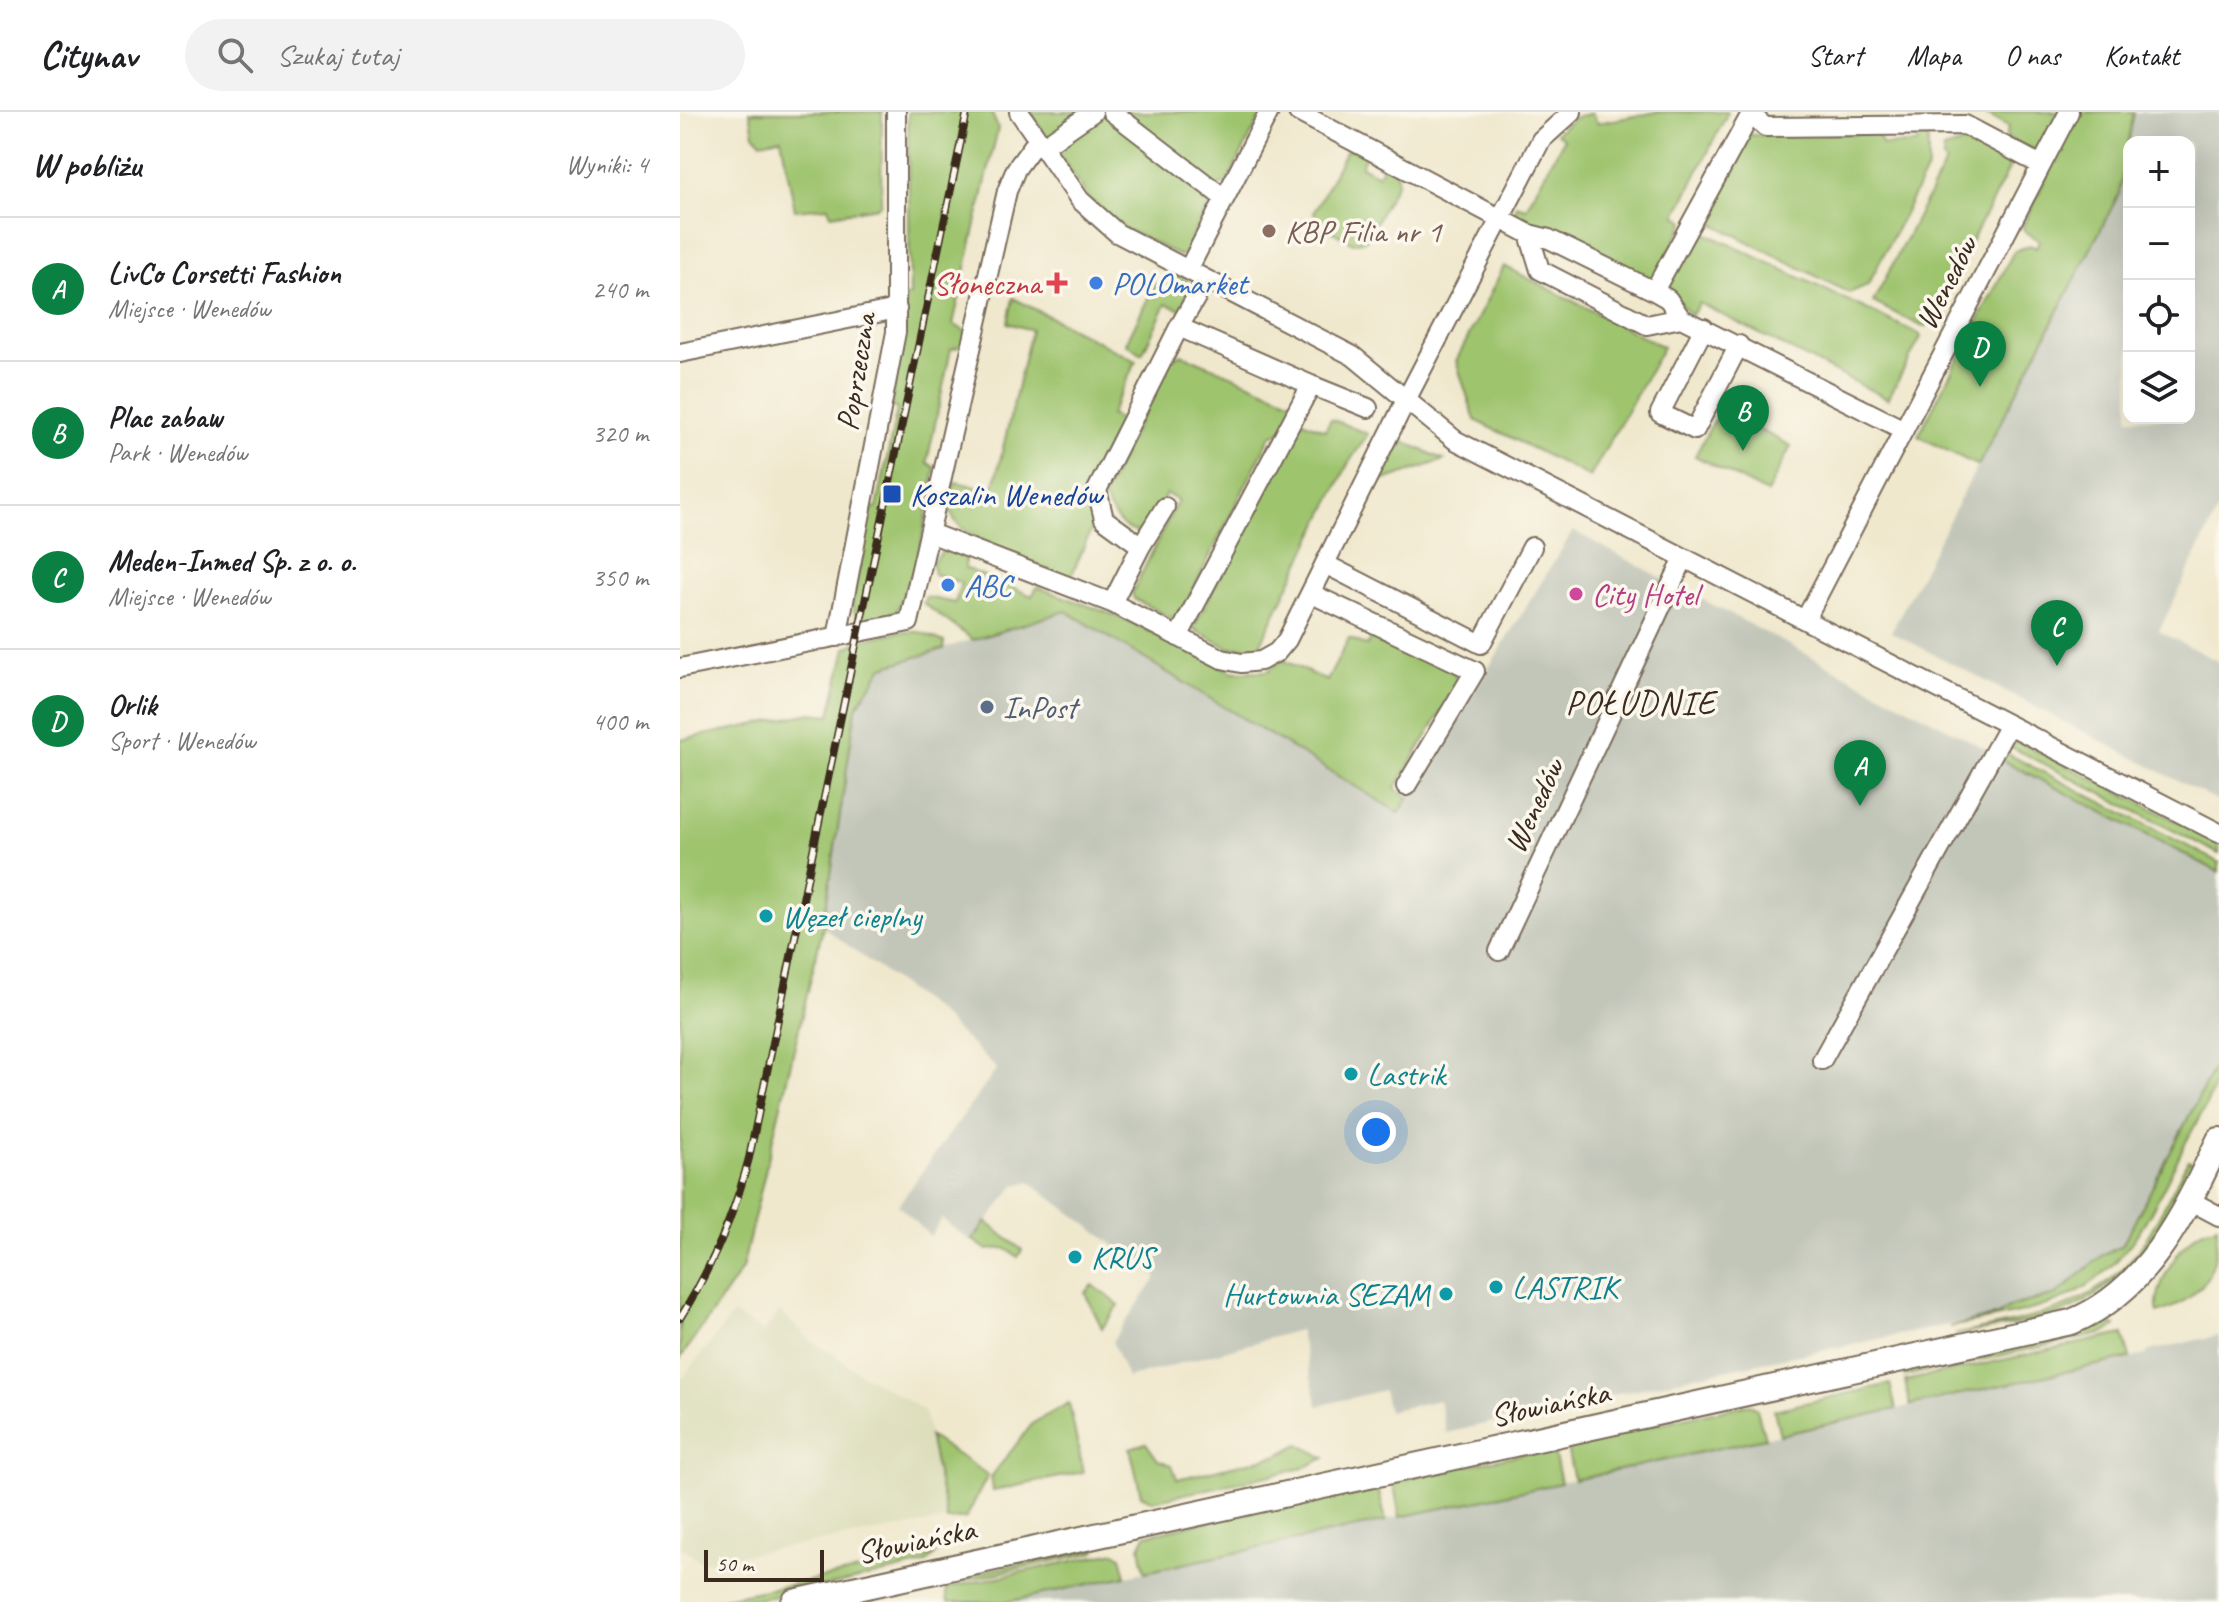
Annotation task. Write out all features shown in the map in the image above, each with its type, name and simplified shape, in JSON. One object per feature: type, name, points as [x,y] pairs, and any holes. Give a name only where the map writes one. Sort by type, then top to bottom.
[{"type":"main road","name":"Słowiańska","points":[[775,1602],[800,1600],[2071,1322],[2097,1309],[2141,1273],[2163,1246],[2219,1140]]},
{"type":"street","name":"Poprzeczna","points":[[837,637],[896,332],[896,112]]},
{"type":"street","points":[[1019,112],[1080,200],[1117,233],[1353,356],[1455,440],[2219,833]]},
{"type":"street","points":[[680,668],[909,622],[1007,191],[1016,169],[1041,142],[1093,112]]},
{"type":"street","points":[[1112,112],[1224,198]]},
{"type":"street","points":[[1188,270],[1269,112]]},
{"type":"street","points":[[1298,112],[1529,234],[1549,239],[1654,291],[1668,299],[1681,318],[1904,430]]},
{"type":"street","points":[[930,533],[1112,603],[1222,659],[1241,663],[1261,661],[1277,652],[1287,640],[1327,565],[1406,400],[1541,140],[1572,112]]},
{"type":"street","name":"Wenedów","points":[[1805,620],[2069,112]]},
{"type":"street","points":[[1654,291],[1752,113],[1765,127],[1935,118],[1965,125],[2041,165]]},
{"type":"street","points":[[1529,234],[1540,270],[1647,325],[1681,318]]},
{"type":"street","points":[[1141,546],[1104,519],[1097,490],[1206,280]]},
{"type":"street","points":[[680,353],[897,309]]},
{"type":"street","points":[[1179,327],[1368,408]]},
{"type":"street","points":[[1704,328],[1660,413],[1695,430],[1739,345]]},
{"type":"street","points":[[1178,637],[1311,385]]},
{"type":"street","points":[[1112,603],[1165,507]]},
{"type":"street","points":[[1327,565],[1481,644],[1532,547]]},
{"type":"street","name":"Wenedów","points":[[1499,951],[1684,558]]},
{"type":"street","points":[[1312,594],[1475,671],[1406,786]]},
{"type":"street","points":[[1822,1060],[2009,725]]},
{"type":"street","points":[[2189,1200],[2219,1216]]},
{"type":"shaded area","points":[[2134,112],[2219,112],[2219,508],[2159,631],[2219,662],[2219,802],[1891,632],[2119,194],[2123,172],[2123,424],[2195,424],[2195,136],[2130,136]]},
{"type":"shaded area","points":[[1573,531],[2219,872],[2219,1058],[2122,1246],[2104,1254],[2056,1295],[2011,1306],[1998,1315],[1694,1376],[1446,1433],[1439,1400],[1388,1411],[1383,1390],[1318,1406],[1299,1330],[1127,1378],[1112,1341],[1157,1277],[1030,1182],[1015,1185],[972,1242],[942,1219],[930,1236],[898,1205],[997,1069],[935,1010],[823,927],[856,708],[882,667],[1065,611],[1399,813]]},
{"type":"shaded area","points":[[779,1311],[819,1347],[834,1352],[847,1365],[924,1410],[947,1520],[701,1562],[680,1546],[680,1381],[733,1314],[764,1332]]},
{"type":"shaded area","points":[[2219,1335],[2219,1602],[1006,1602],[2146,1355],[2149,1351]]},
{"type":"green space","points":[[750,112],[882,112],[881,203],[877,207],[831,215],[828,207],[795,210],[781,138],[761,142],[754,134]]},
{"type":"green space","points":[[908,112],[991,112],[998,128],[953,324],[967,332],[965,345],[951,349],[927,462],[935,468],[918,560],[896,612],[868,621],[857,619],[852,604],[870,507],[877,508],[897,409],[891,406],[905,323],[905,297],[910,296]]},
{"type":"green space","points":[[1030,112],[1263,112],[1226,184],[1219,185],[1189,242],[1193,246],[1180,256],[1126,229],[1090,200]]},
{"type":"green space","points":[[1657,112],[1728,112],[1676,215],[1685,221],[1654,283],[1513,218],[1516,205],[1526,208],[1564,139],[1556,133],[1574,118],[1592,113],[1597,123]]},
{"type":"green space","points":[[1981,112],[2060,112],[2043,145],[2032,150],[2006,137],[2009,126]]},
{"type":"green space","points":[[2077,112],[2134,112],[2130,136],[2123,136],[2123,172],[2119,194],[1978,466],[1918,436],[2014,251],[2030,245],[2036,248],[2039,240],[2024,231],[2023,226]]},
{"type":"green space","points":[[1877,133],[1883,145],[1917,144],[1918,135],[1923,133],[1928,138],[1928,167],[1868,285],[1849,293],[1712,223],[1707,215],[1747,135]]},
{"type":"green space","points":[[1967,142],[2008,164],[2009,169],[1927,326],[1923,327],[1873,302],[1946,162],[1943,160],[1944,149]]},
{"type":"green space","points":[[1356,148],[1366,154],[1361,166],[1378,175],[1384,164],[1395,170],[1398,181],[1366,240],[1353,243],[1318,224],[1314,212],[1346,151]]},
{"type":"green space","points":[[1691,226],[1919,334],[1921,337],[1888,399],[1699,303],[1692,315],[1687,311],[1659,286]]},
{"type":"green space","points":[[1504,266],[1663,347],[1590,477],[1475,420],[1456,361]]},
{"type":"green space","points":[[1170,270],[1191,283],[1181,310],[1166,304],[1142,354],[1126,343],[1155,284],[1164,284]]},
{"type":"green space","points":[[1013,298],[1136,361],[1110,415],[1121,420],[1087,490],[1095,521],[1070,579],[970,534],[958,524],[950,509],[955,482],[993,490],[1031,330],[1008,323]]},
{"type":"green space","points":[[1181,354],[1297,403],[1282,431],[1271,435],[1177,621],[1134,599],[1132,593],[1178,500],[1166,494],[1147,531],[1139,532],[1120,523],[1103,498],[1166,362]]},
{"type":"green space","points":[[1720,409],[1791,446],[1767,493],[1695,456]]},
{"type":"green space","points":[[1331,419],[1368,434],[1348,464],[1259,647],[1229,648],[1193,629],[1300,420],[1325,430]]},
{"type":"green space","points":[[1405,442],[1444,460],[1378,482],[1394,446],[1399,448]]},
{"type":"green space","points":[[944,550],[965,556],[965,568],[1032,596],[1037,587],[1122,618],[1233,672],[1268,671],[1286,657],[1285,661],[1327,681],[1349,638],[1367,646],[1374,632],[1451,669],[1459,682],[1395,789],[1409,797],[1399,813],[1066,611],[973,640],[923,603],[926,597],[955,603],[961,583],[934,574],[932,563]]},
{"type":"green space","points":[[899,632],[920,632],[944,642],[944,649],[883,667],[856,708],[823,927],[742,1269],[680,1359],[680,740],[811,713],[830,715],[846,648],[862,640]]},
{"type":"green space","points":[[2019,742],[2219,842],[2219,854],[2007,745]]},
{"type":"green space","points":[[2002,751],[2219,862],[2219,872],[1998,758]]},
{"type":"green space","points":[[2219,1058],[2215,1082],[2206,1104],[2160,1194],[2135,1238],[2102,1275],[2082,1289],[2045,1306],[1950,1327],[1998,1315],[2011,1306],[2056,1295],[2104,1254],[2122,1246]]},
{"type":"green space","points":[[2188,1160],[2194,1163],[2157,1229],[2126,1269],[2108,1286],[2064,1312],[2024,1323],[1955,1335],[2060,1308],[2106,1283],[2126,1265],[2144,1242]]},
{"type":"green space","points":[[986,1222],[1022,1250],[1018,1257],[1005,1248],[987,1250],[973,1240]]},
{"type":"green space","points":[[2217,1224],[2215,1256],[2205,1281],[2186,1300],[2158,1313],[2160,1289],[2173,1260],[2194,1236],[2215,1228]]},
{"type":"green space","points":[[1093,1285],[1119,1305],[1102,1328],[1085,1293]]},
{"type":"green space","points":[[2108,1322],[2116,1326],[2105,1333],[1905,1376],[1911,1368]]},
{"type":"green space","points":[[2123,1334],[2130,1358],[1910,1405],[1905,1381]]},
{"type":"green space","points":[[1890,1384],[1896,1409],[1780,1435],[1774,1410]]},
{"type":"green space","points":[[1069,1403],[1083,1472],[993,1491],[991,1477],[1033,1423]]},
{"type":"green space","points":[[1750,1404],[1757,1409],[1765,1438],[1574,1480],[1568,1452],[1576,1441]]},
{"type":"green space","points":[[929,1436],[988,1475],[966,1518],[947,1520]]},
{"type":"green space","points":[[1146,1443],[1158,1460],[1172,1465],[1177,1479],[1279,1455],[1299,1444],[1325,1458],[1303,1468],[1153,1501],[1141,1495],[1130,1448]]},
{"type":"green space","points":[[1546,1449],[1555,1456],[1561,1483],[1400,1517],[1394,1486],[1396,1480]]},
{"type":"green space","points":[[1372,1486],[1379,1492],[1386,1521],[1145,1572],[1140,1547],[1146,1535]]},
{"type":"green space","points":[[1099,1547],[1094,1552],[947,1584],[951,1578]]},
{"type":"green space","points":[[1115,1552],[1121,1556],[1126,1576],[1006,1602],[948,1602],[946,1588]]},
{"type":"green space","points":[[935,1555],[925,1564],[816,1589],[761,1598],[706,1602]]},
{"type":"railway","points":[[680,1318],[721,1241],[749,1158],[967,112]]},
{"type":"place","name":"KBP Filia nr 1","points":[[1269,231]]},
{"type":"place","name":"Słoneczna","points":[[1057,283]]},
{"type":"place","name":"POLOmarket","points":[[1096,283]]},
{"type":"place","name":"Orlik","points":[[1980,387]]},
{"type":"place","name":"Plac zabaw","points":[[1743,451]]},
{"type":"place","name":"Koszalin Wenedów","points":[[892,494]]},
{"type":"place","name":"ABC","points":[[948,585]]},
{"type":"place","name":"City Hotel","points":[[1576,594]]},
{"type":"place","name":"Meden-Inmed Sp. z o. o.","points":[[2057,666]]},
{"type":"place","name":"InPost","points":[[987,707]]},
{"type":"place","name":"LivCo Corsetti Fashion","points":[[1860,806]]},
{"type":"place","name":"Węzeł cieplny","points":[[766,916]]},
{"type":"place","name":"Lastrik","points":[[1351,1074]]},
{"type":"place","name":"KRUS","points":[[1075,1257]]},
{"type":"place","name":"LASTRIK","points":[[1496,1287]]},
{"type":"place","name":"Hurtownia SEZAM","points":[[1446,1294]]},
{"type":"district","name":"POŁUDNIE","points":[[1641,702]]}]
